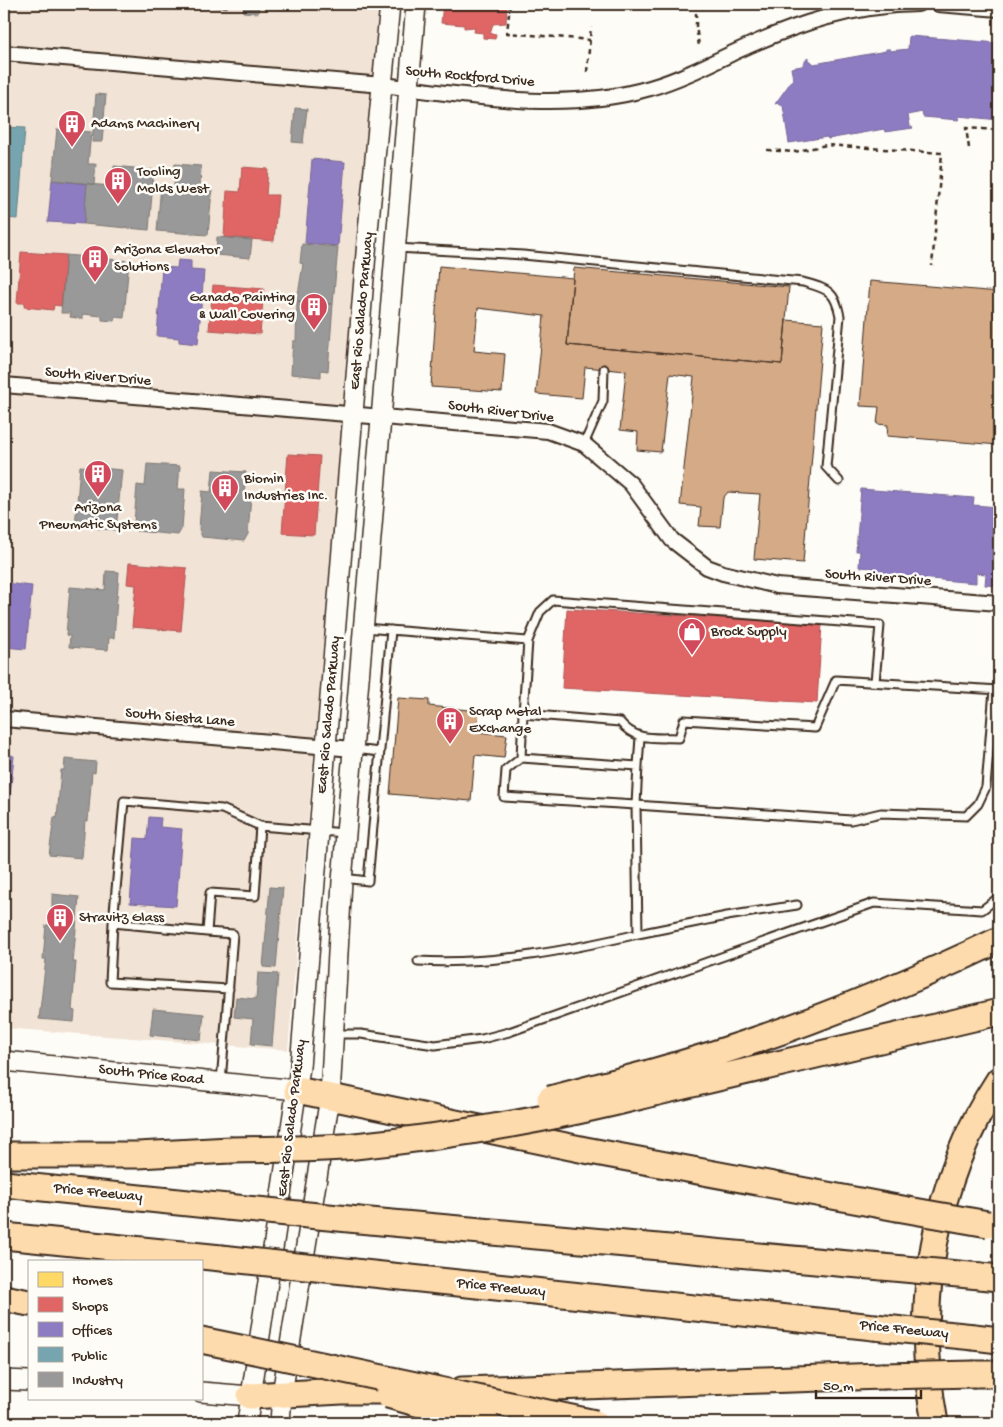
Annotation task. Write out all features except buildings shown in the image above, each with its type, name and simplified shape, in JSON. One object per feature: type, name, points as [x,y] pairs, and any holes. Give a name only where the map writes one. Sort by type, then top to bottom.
[{"type":"highway","points":[[651,1083],[725,1051],[821,1017],[914,979],[999,940]]},
{"type":"highway","points":[[4,1155],[87,1156],[218,1151],[456,1118],[651,1083],[999,1012]]},
{"type":"highway","points":[[935,1423],[929,1387],[926,1335],[927,1297],[932,1260],[944,1206],[960,1155],[976,1120],[999,1080]]},
{"type":"highway","points":[[297,1090],[585,1150],[994,1225]]},
{"type":"highway","name":"Price Freeway","points":[[4,1184],[359,1220],[990,1277]]},
{"type":"highway","name":"Price Freeway","points":[[4,1236],[999,1340]]},
{"type":"highway","points":[[4,1298],[28,1304]]},
{"type":"highway","points":[[202,1340],[595,1423]]},
{"type":"highway","points":[[245,1349],[329,1378],[487,1423]]},
{"type":"highway","points":[[250,1396],[593,1387],[741,1379],[987,1374]]},
{"type":"main road","name":"East Rio Salado Parkway","points":[[247,1423],[297,1090],[367,241],[390,4]]},
{"type":"main road","name":"East Rio Salado Parkway","points":[[280,1423],[282,1394],[330,1097],[342,878],[416,4]]},
{"type":"main road","name":"South Price Road","points":[[4,1061],[297,1090]]},
{"type":"main road","points":[[4,1380],[28,1381]]},
{"type":"main road","points":[[202,1392],[250,1396]]},
{"type":"street","name":"South Rockford Drive","points":[[4,53],[562,101],[617,96],[683,77],[800,24],[827,16],[868,7],[918,4]]},
{"type":"street","points":[[938,4],[999,9]]},
{"type":"street","name":"South River Drive","points":[[4,385],[548,431],[584,444],[631,484],[672,540],[707,567],[723,574],[777,586],[999,603]]},
{"type":"street","name":"South Siesta Lane","points":[[4,719],[353,749]]},
{"type":"lane","points":[[395,248],[523,255],[629,264],[803,282],[823,287],[837,299],[840,316],[826,468],[839,481]]},
{"type":"lane","points":[[584,444],[603,401],[604,369]]},
{"type":"lane","points":[[521,758],[528,641],[540,612],[553,600],[880,624],[875,682]]},
{"type":"lane","points":[[364,628],[528,641]]},
{"type":"lane","points":[[342,878],[368,881],[391,630]]},
{"type":"lane","points":[[523,714],[620,722],[629,733],[640,737],[679,738],[684,720],[815,728],[836,680],[997,690],[986,787],[978,804],[966,816],[881,813],[851,820],[504,796],[506,770],[521,758],[638,766]]},
{"type":"lane","points":[[638,934],[636,805],[640,737]]},
{"type":"lane","points":[[353,749],[380,752]]},
{"type":"lane","points":[[229,990],[110,982],[113,923],[124,801],[222,809],[260,826],[346,833]]},
{"type":"lane","points":[[207,932],[210,892],[254,896],[260,826]]},
{"type":"lane","points":[[333,1034],[361,1034],[435,1045],[482,1039],[509,1032],[703,965],[874,903],[982,910],[999,897]]},
{"type":"lane","points":[[418,961],[478,962],[564,950],[726,916],[797,906]]},
{"type":"lane","points":[[113,923],[233,934],[221,1082]]},
{"type":"path","points":[[510,4],[507,33],[590,40]]},
{"type":"path","points":[[696,4],[696,26],[700,46]]},
{"type":"path","points":[[587,72],[592,28]]},
{"type":"path","points":[[969,148],[966,128],[999,130]]},
{"type":"path","points":[[767,150],[794,152],[826,145],[942,153],[932,266]]},
{"type":"shaded area","points":[[4,4],[379,4],[288,1050],[4,1028]]},
{"type":"place","name":"Adams Machinery","points":[[72,148]]},
{"type":"place","name":"Tooling Molds West","points":[[118,205]]},
{"type":"place","name":"Arizona Elevator Solutions","points":[[95,283]]},
{"type":"place","name":"Ganado Painting & Wall Covering","points":[[314,331]]},
{"type":"place","name":"Arizona Pneumatic Systems","points":[[98,498]]},
{"type":"place","name":"Biomin Industries Inc.","points":[[225,512]]},
{"type":"place","name":"Brock Supply","points":[[692,656]]},
{"type":"place","name":"Scrap Metal Exchange","points":[[450,745]]},
{"type":"place","name":"Stravitz Glass","points":[[60,942]]}]
